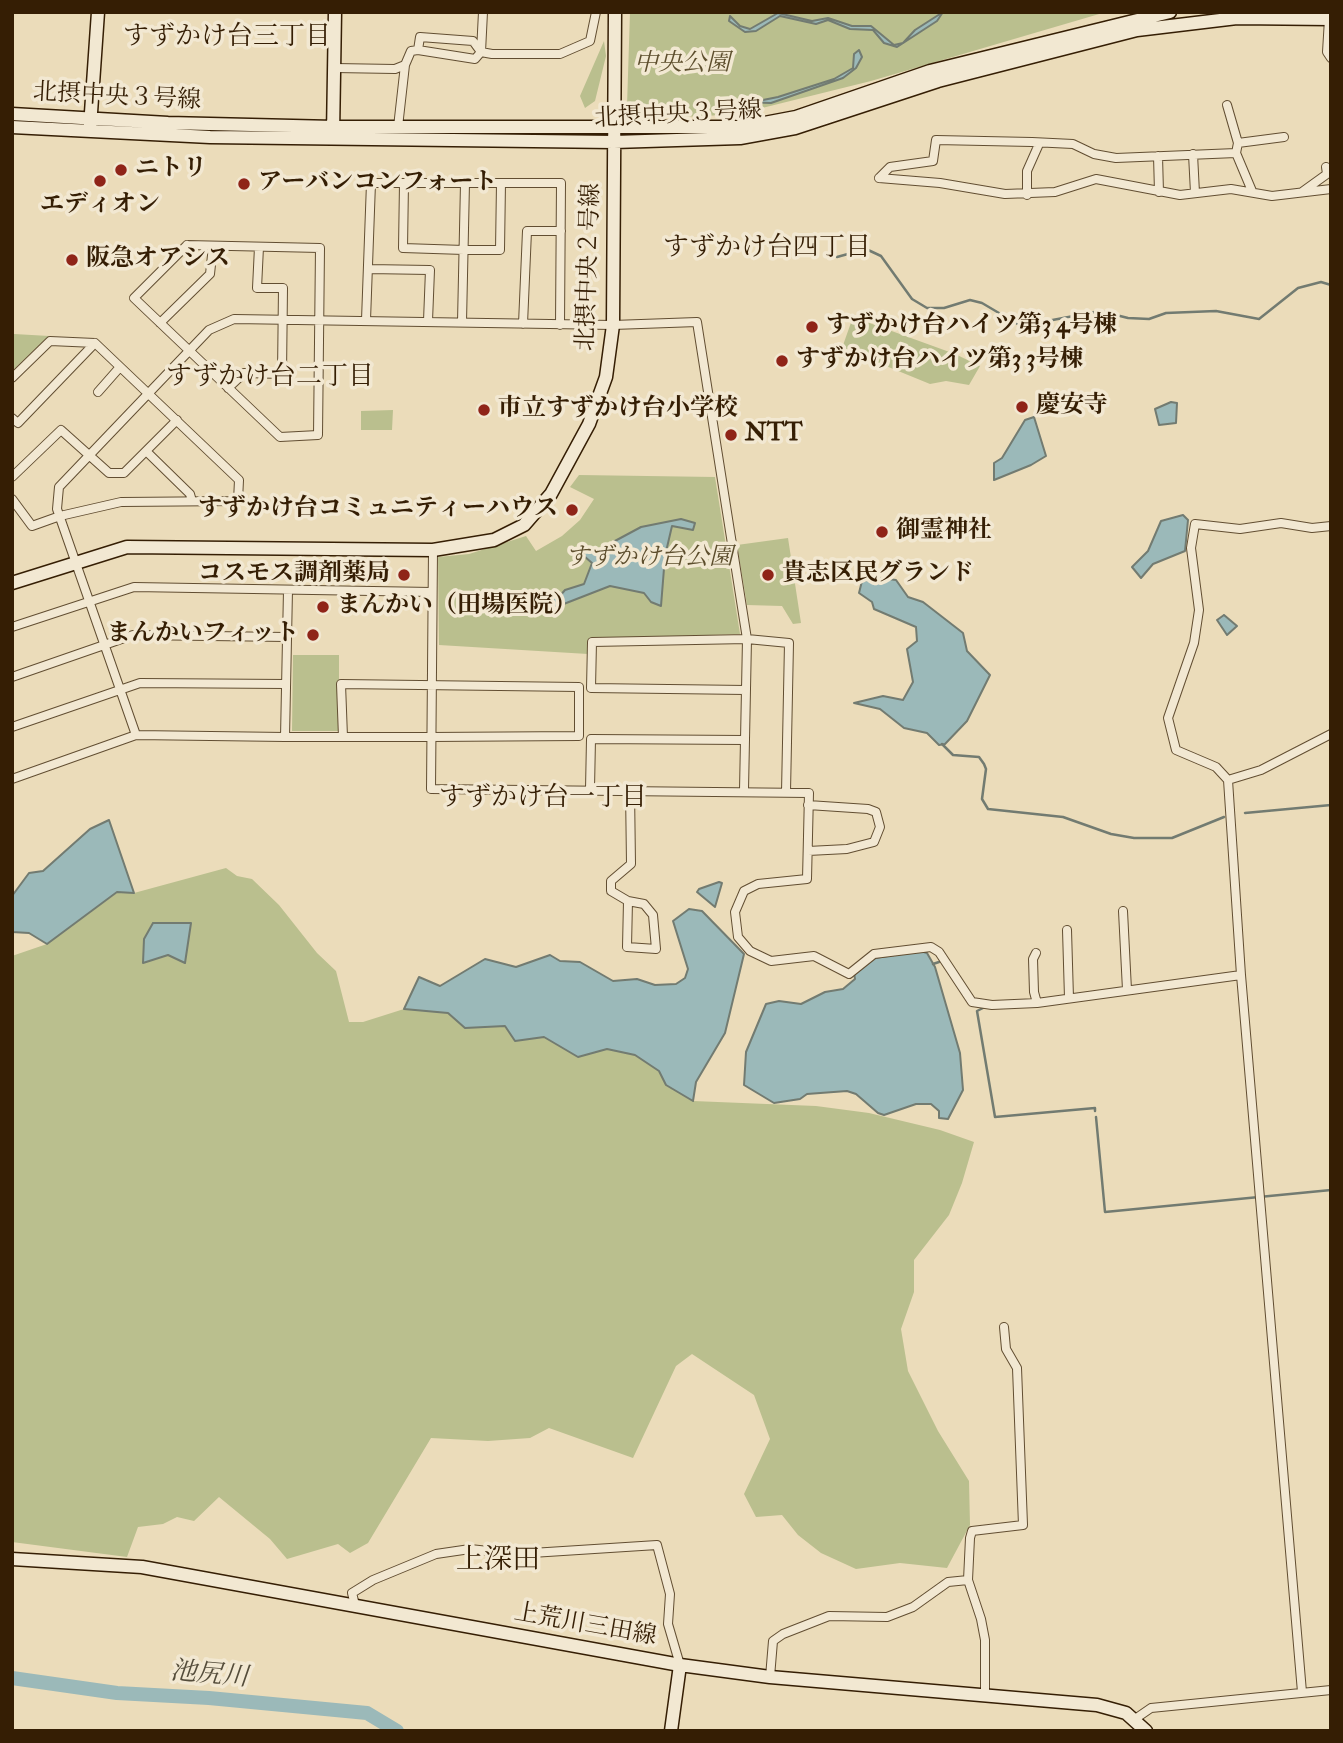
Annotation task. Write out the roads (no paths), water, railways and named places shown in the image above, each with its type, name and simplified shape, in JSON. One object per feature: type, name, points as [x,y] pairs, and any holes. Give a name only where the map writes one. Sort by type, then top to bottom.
[{"type":"street","points":[[90,130],[98,12]]},
{"type":"street","points":[[334,132],[335,12]]},
{"type":"street","points":[[397,127],[405,65],[411,51],[475,59],[481,52],[483,12]]},
{"type":"street","points":[[418,50],[420,37],[472,41],[481,52],[560,54],[590,40],[596,12]]},
{"type":"street","name":"北摂中央２号線","points":[[12,583],[127,547],[433,550],[494,540],[524,525],[551,494],[589,424],[606,377],[613,325],[615,12]]},
{"type":"street","name":"北摂中央３号線","points":[[12,127],[615,135],[743,127],[796,117],[930,71],[1170,12]]},
{"type":"street","name":"北摂中央３号線","points":[[334,132],[397,127],[700,141],[764,135],[795,128],[938,81],[1163,25],[1237,18],[1330,19]]},
{"type":"street","points":[[1330,19],[1327,52],[1331,58]]},
{"type":"street","points":[[335,68],[395,69],[405,65]]},
{"type":"street","points":[[1227,105],[1238,143],[1236,153],[1251,191]]},
{"type":"street","name":"北摂中央３号線","points":[[12,114],[90,130]]},
{"type":"street","points":[[1238,143],[1284,137]]},
{"type":"street","points":[[1236,153],[1116,158],[1094,154],[1073,144],[936,140],[933,161],[890,167],[879,178],[1027,194],[1079,186],[1096,179],[1180,195],[1212,189],[1251,191],[1272,196],[1331,189]]},
{"type":"street","points":[[1027,194],[1027,171],[1039,144]]},
{"type":"street","points":[[1193,154],[1195,193]]},
{"type":"street","points":[[1158,156],[1159,192]]},
{"type":"street","points":[[1300,193],[1327,174],[1326,167]]},
{"type":"street","points":[[366,320],[371,183],[561,183],[560,325]]},
{"type":"street","points":[[404,183],[403,248],[464,250],[500,250],[501,183]]},
{"type":"street","points":[[463,322],[466,183]]},
{"type":"street","points":[[523,324],[527,231],[561,231]]},
{"type":"street","points":[[187,245],[213,246],[320,248],[318,435],[280,437],[134,298],[187,245]]},
{"type":"street","points":[[160,323],[210,274],[213,246]]},
{"type":"street","points":[[229,388],[244,373],[282,374],[283,288],[257,288],[259,247]]},
{"type":"street","points":[[368,269],[430,270],[428,321]]},
{"type":"street","points":[[136,735],[60,516],[59,487],[209,330],[234,319],[321,318],[560,325],[697,322],[747,639],[744,790]]},
{"type":"street","points":[[12,378],[50,341],[95,343],[239,480],[238,501],[121,502],[60,516],[32,526],[12,499]]},
{"type":"street","points":[[12,418],[18,424],[95,343]]},
{"type":"street","points":[[97,392],[121,367]]},
{"type":"street","points":[[12,477],[61,430],[109,473],[124,473],[177,420]]},
{"type":"street","points":[[146,451],[190,494],[192,501]]},
{"type":"street","points":[[1302,1692],[1271,1304],[1259,1197],[1228,780],[1216,767],[1176,750],[1169,732],[1168,718],[1194,643],[1199,610],[1191,555],[1195,524],[1240,529],[1281,523],[1312,528],[1331,526]]},
{"type":"street","points":[[433,550],[431,789],[744,790],[808,793],[807,879],[758,884],[744,891],[734,921],[738,937],[750,951],[771,961],[814,956],[849,974],[874,954],[931,947],[939,952],[972,1002],[992,1005],[1037,1003],[1241,975]]},
{"type":"street","points":[[12,627],[134,587],[432,592]]},
{"type":"street","points":[[285,737],[288,590]]},
{"type":"street","points":[[12,677],[133,635],[287,637]]},
{"type":"street","points":[[746,690],[591,688],[592,642],[747,639],[789,643],[786,792]]},
{"type":"street","points":[[12,727],[140,683],[286,684]]},
{"type":"street","points":[[12,779],[136,735],[285,737],[343,737],[430,737],[579,736],[579,687],[341,684],[343,737]]},
{"type":"street","points":[[1228,780],[1261,770],[1331,734]]},
{"type":"street","points":[[590,789],[591,739],[745,740]]},
{"type":"street","points":[[628,901],[627,947],[656,949],[653,915],[644,904],[628,901],[611,891],[611,881],[631,864],[630,790]]},
{"type":"street","points":[[808,805],[868,809],[876,813],[880,827],[874,842],[847,849],[808,851]]},
{"type":"street","points":[[1123,911],[1127,990]]},
{"type":"street","points":[[1068,930],[1069,998]]},
{"type":"street","points":[[1035,953],[1033,970],[1037,1003]]},
{"type":"street","points":[[985,1697],[985,1640],[968,1580],[972,1531],[1023,1525],[1017,1368],[1006,1349],[1004,1327]]},
{"type":"street","points":[[355,1605],[352,1593],[373,1580],[436,1554],[470,1549],[516,1553],[657,1545],[670,1594],[668,1624],[680,1665],[671,1731]]},
{"type":"street","name":"上荒川三田線","points":[[12,1559],[142,1567],[680,1665],[770,1678],[1105,1706],[1136,1720],[1146,1731]]},
{"type":"street","points":[[770,1678],[773,1641],[783,1634],[829,1616],[887,1618],[913,1607],[948,1582],[968,1580]]},
{"type":"street","points":[[1136,1720],[1142,1712],[1151,1708],[1331,1690]]},
{"type":"water","points":[[943,12],[937,21],[897,47],[884,43],[873,30],[850,29],[828,20],[816,24],[780,16],[756,31],[745,32],[729,21],[730,16],[740,26],[750,29],[778,13],[812,21],[828,18],[852,26],[871,26],[894,45],[903,43],[915,30]]},
{"type":"water","points":[[859,50],[862,57],[856,68],[843,78],[771,103],[742,102],[744,97],[753,102],[778,97],[834,79],[853,68],[854,54]]},
{"type":"water","points":[[1171,402],[1177,403],[1176,423],[1159,425],[1155,409]]},
{"type":"water","points":[[1034,417],[1046,456],[994,480],[994,463],[1002,458],[1025,420]]},
{"type":"water","points":[[1183,515],[1188,520],[1185,551],[1153,564],[1141,578],[1132,567],[1148,551],[1161,521]]},
{"type":"water","points":[[681,519],[695,523],[693,530],[672,526],[665,556],[661,606],[651,602],[644,593],[610,586],[538,614],[539,607],[550,595],[559,597],[565,590],[584,584],[592,563],[584,556],[584,551],[600,549],[641,527]]},
{"type":"water","points":[[880,578],[896,580],[908,597],[923,602],[963,633],[967,651],[990,675],[967,721],[945,744],[939,745],[927,733],[904,728],[880,709],[854,703],[883,696],[903,700],[913,682],[907,649],[917,641],[916,627],[874,609],[872,602],[859,593],[862,581]]},
{"type":"water","points":[[1224,615],[1237,626],[1227,635],[1217,620]]},
{"type":"water","points":[[109,820],[134,893],[117,892],[47,944],[29,933],[12,932],[12,896],[29,873],[43,871],[90,829]]},
{"type":"water","points":[[722,883],[715,907],[697,892]]},
{"type":"water","points":[[689,909],[702,911],[744,954],[725,1033],[696,1082],[693,1101],[666,1085],[659,1071],[635,1055],[607,1049],[578,1057],[544,1037],[515,1041],[505,1026],[465,1028],[448,1013],[404,1009],[419,977],[440,986],[485,959],[516,967],[550,955],[560,961],[580,962],[613,981],[637,979],[655,985],[676,984],[685,978],[688,969],[673,921]]},
{"type":"water","points":[[153,923],[191,923],[185,963],[168,955],[143,963],[144,939]]},
{"type":"water","points":[[920,951],[927,953],[935,967],[960,1053],[963,1090],[948,1119],[939,1118],[939,1111],[931,1104],[916,1104],[884,1115],[856,1094],[847,1091],[807,1094],[800,1099],[774,1103],[744,1085],[746,1052],[766,1004],[779,1001],[801,1004],[825,992],[843,989],[855,979],[854,973],[875,958]]},
{"type":"waterway","points":[[837,257],[866,249],[881,256],[912,299],[927,308],[944,308],[970,300],[982,303],[1021,326],[1100,311],[1128,318],[1149,319],[1166,313],[1216,311],[1259,319],[1298,288],[1321,282],[1331,285]]},
{"type":"waterway","points":[[942,744],[953,755],[979,757],[984,764],[986,769],[982,799],[988,809],[1063,817],[1111,834],[1134,838],[1172,838],[1224,817]]},
{"type":"waterway","points":[[1245,813],[1331,805]]},
{"type":"waterway","points":[[933,964],[939,962]]},
{"type":"waterway","points":[[983,1008],[977,1011],[995,1117],[1095,1108],[1095,1111]]},
{"type":"waterway","points":[[1096,1117],[1105,1212],[1331,1190]]},
{"type":"waterway","name":"池尻川","points":[[12,1678],[117,1693],[209,1698],[367,1713],[397,1731]]},
{"type":"place","name":"ニトリ","points":[[121,170]]},
{"type":"place","name":"エディオン","points":[[100,181]]},
{"type":"place","name":"アーバンコンフォート","points":[[244,184]]},
{"type":"place","name":"阪急オアシス","points":[[72,260]]},
{"type":"place","name":"すずかけ台ハイツ第3 4号棟","points":[[812,327]]},
{"type":"place","name":"すずかけ台ハイツ第3 3号棟","points":[[782,361]]},
{"type":"place","name":"慶安寺","points":[[1022,407]]},
{"type":"place","name":"市立すずかけ台小学校","points":[[484,410]]},
{"type":"place","name":"NTT","points":[[731,435]]},
{"type":"place","name":"すずかけ台コミュニティーハウス","points":[[572,510]]},
{"type":"place","name":"御霊神社","points":[[882,532]]},
{"type":"place","name":"コスモス調剤薬局","points":[[404,575]]},
{"type":"place","name":"貴志区民グランド","points":[[768,575]]},
{"type":"place","name":"まんかい（田場医院）","points":[[323,607]]},
{"type":"place","name":"まんかいフィット","points":[[313,635]]},
{"type":"district","name":"すずかけ台三丁目","points":[[227,38]]},
{"type":"district","name":"すずかけ台四丁目","points":[[767,249]]},
{"type":"district","name":"すずかけ台二丁目","points":[[270,378]]},
{"type":"district","name":"すずかけ台一丁目","points":[[543,799]]},
{"type":"district","name":"上深田","points":[[498,1562]]},
{"type":"park label","name":"中央公園","points":[[682,65]]},
{"type":"park label","name":"すずかけ台公園","points":[[649,559]]}]
